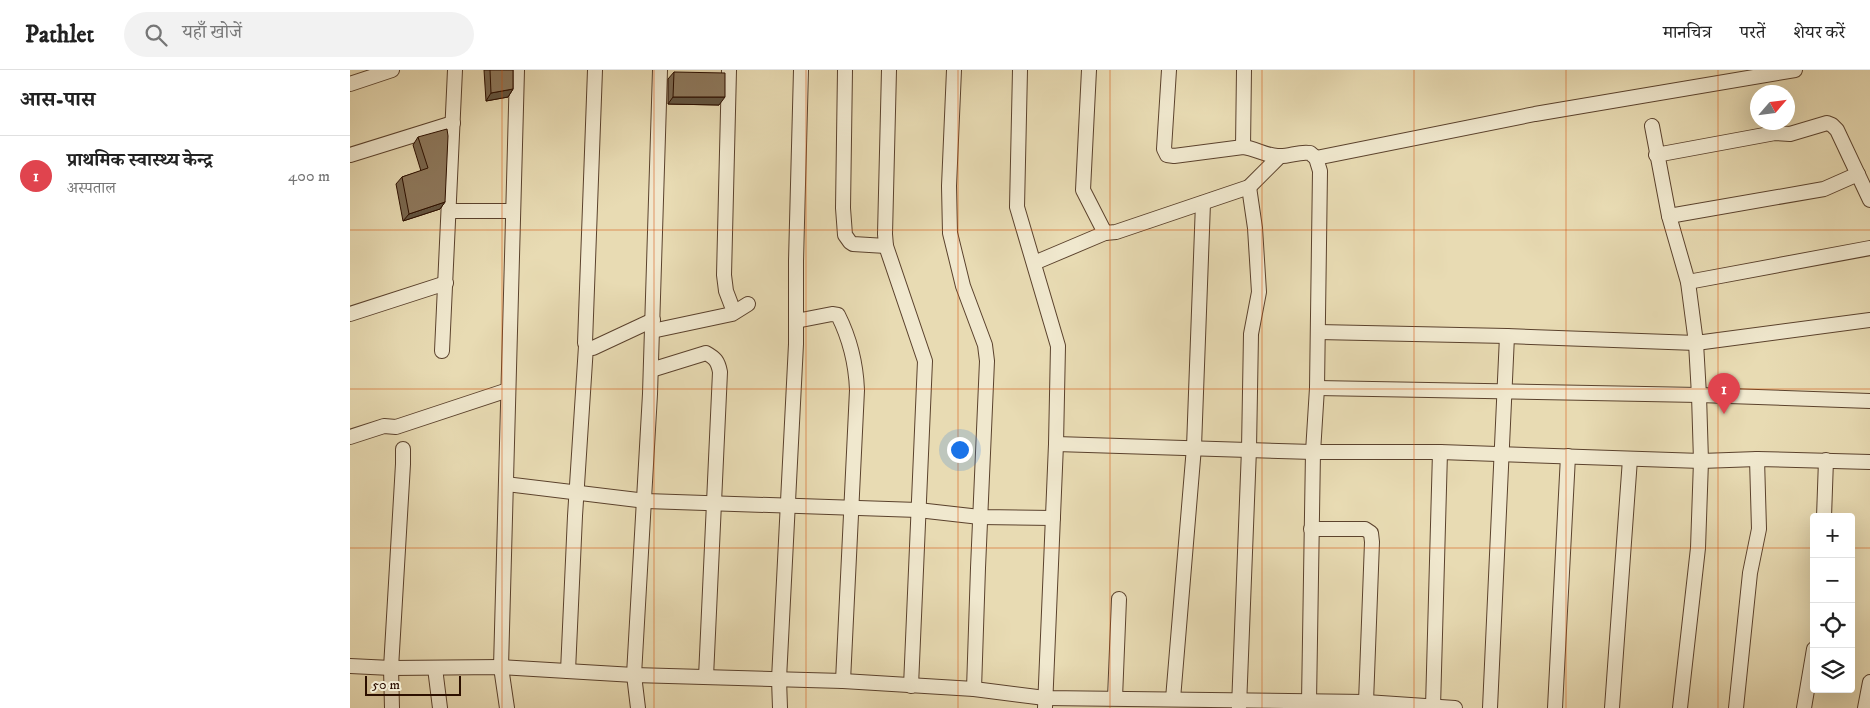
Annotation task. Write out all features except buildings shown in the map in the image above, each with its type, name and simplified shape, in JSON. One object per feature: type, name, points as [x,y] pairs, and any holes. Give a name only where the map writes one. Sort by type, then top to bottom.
[{"type":"street","points":[[350,84],[392,70]]},
{"type":"street","points":[[442,351],[455,70]]},
{"type":"street","points":[[507,708],[501,667],[517,70]]},
{"type":"street","points":[[568,671],[576,492],[586,346],[595,70]]},
{"type":"street","points":[[638,708],[634,675],[651,370],[660,70]]},
{"type":"street","points":[[730,70],[724,275],[726,291],[734,312]]},
{"type":"street","points":[[780,708],[779,679],[796,321],[801,70]]},
{"type":"street","points":[[845,70],[843,200],[845,235],[853,244],[886,246]]},
{"type":"street","points":[[889,70],[886,246],[925,361],[911,686]]},
{"type":"street","points":[[954,70],[948,195],[950,233],[963,286],[986,345],[988,361],[974,689]]},
{"type":"street","points":[[1020,70],[1017,207],[1058,346],[1056,444],[1045,703]]},
{"type":"street","points":[[1089,70],[1083,190],[1104,233]]},
{"type":"street","points":[[1169,70],[1164,149],[1167,155],[1174,156],[1243,147],[1279,156],[1304,152],[1310,153],[1316,158],[1320,171],[1317,388],[1304,704]]},
{"type":"street","points":[[1243,147],[1244,70]]},
{"type":"street","points":[[1316,158],[1535,114],[1795,70]]},
{"type":"street","points":[[350,155],[453,123]]},
{"type":"street","points":[[1656,155],[1775,134],[1790,134],[1827,124],[1832,125],[1837,130],[1870,200]]},
{"type":"street","points":[[1652,126],[1669,216],[1688,282],[1696,343],[1699,395],[1701,461],[1698,548],[1680,708]]},
{"type":"street","points":[[1034,263],[1104,233],[1116,232],[1249,187],[1279,156]]},
{"type":"street","points":[[1669,216],[1824,188],[1858,174]]},
{"type":"street","points":[[1239,704],[1252,334],[1259,292],[1255,228],[1249,187]]},
{"type":"street","points":[[1173,699],[1194,447],[1203,203]]},
{"type":"street","points":[[449,211],[513,211]]},
{"type":"street","points":[[1688,282],[1870,248]]},
{"type":"street","points":[[350,314],[446,283]]},
{"type":"street","points":[[586,346],[592,348],[652,325],[734,312],[748,304]]},
{"type":"street","points":[[796,321],[832,314],[838,315],[853,356],[857,390],[843,681]]},
{"type":"street","points":[[1318,332],[1696,343],[1870,320]]},
{"type":"street","points":[[1490,708],[1506,336]]},
{"type":"street","points":[[651,370],[706,353],[715,357],[719,364],[706,677]]},
{"type":"street","points":[[1317,388],[1699,395],[1870,402]]},
{"type":"street","points":[[350,437],[384,426],[396,427],[508,390]]},
{"type":"street","points":[[1056,444],[1313,452],[1440,452],[1701,461],[1757,459],[1870,462]]},
{"type":"street","points":[[392,708],[391,668],[404,464],[402,449]]},
{"type":"street","points":[[1433,707],[1440,452]]},
{"type":"street","points":[[1555,708],[1568,456]]},
{"type":"street","points":[[1612,708],[1630,458]]},
{"type":"street","points":[[1736,708],[1750,573],[1759,529],[1757,459]]},
{"type":"street","points":[[1824,513],[1826,460]]},
{"type":"street","points":[[506,484],[644,500],[918,510],[980,517],[1053,518]]},
{"type":"street","points":[[1312,529],[1365,529],[1371,533],[1366,702]]},
{"type":"street","points":[[1115,698],[1119,599]]},
{"type":"street","points":[[350,666],[391,668],[501,667],[634,675],[843,681],[974,689],[1045,703],[1115,698],[1173,699],[1239,704],[1366,702],[1455,708]]},
{"type":"street","points":[[435,668],[440,708]]},
{"type":"street","points":[[1804,708],[1810,673]]},
{"type":"street","points":[[1865,708],[1870,682]]},
{"type":"place","name":"प्राथमिक स्वास्थ्य केन्द्र","points":[[1724,414]]}]
